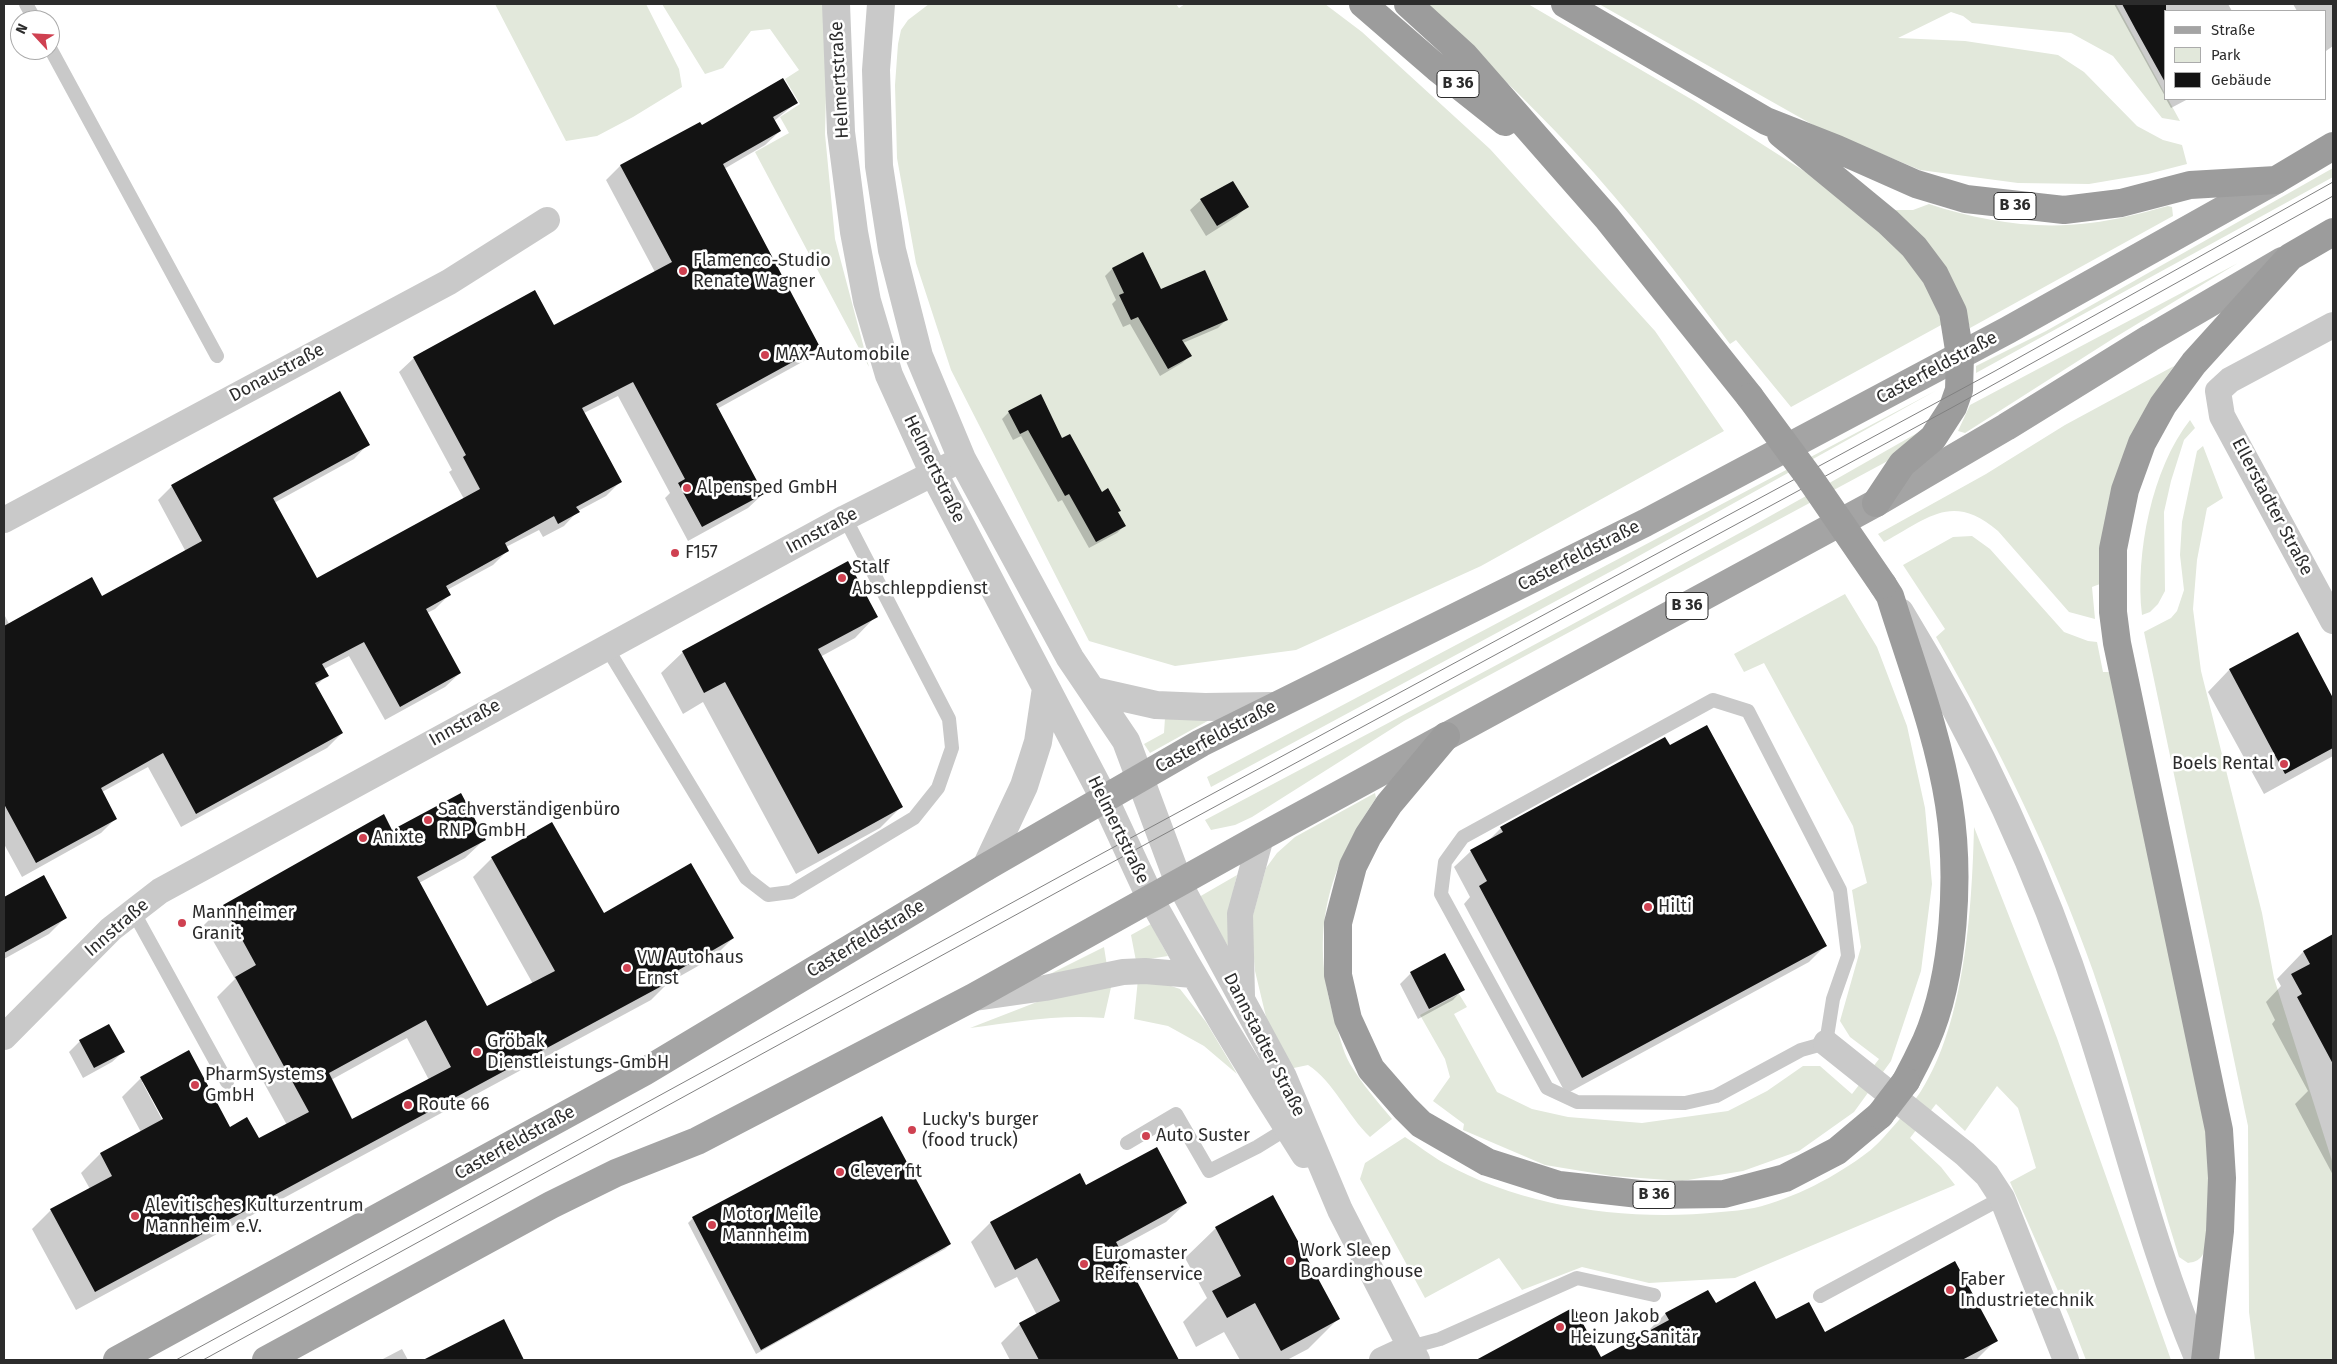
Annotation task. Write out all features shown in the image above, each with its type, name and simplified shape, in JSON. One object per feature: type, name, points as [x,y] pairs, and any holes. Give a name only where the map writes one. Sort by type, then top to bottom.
[{"type":"highway","name":"B 36","points":[[1362,4],[1437,68],[1556,161]]},
{"type":"highway","name":"B 36","points":[[1408,4],[1464,55],[1655,276],[1750,397],[1809,477],[1887,590],[1940,759],[1949,805],[1953,853],[1952,930],[1942,992],[1927,1040],[1906,1081],[1880,1115],[1838,1151],[1786,1178],[1724,1194],[1676,1195],[1648,1195],[1559,1185],[1487,1162],[1413,1116],[1371,1069],[1348,1019],[1338,975],[1338,923],[1353,866],[1368,836],[1389,804],[1446,736]]},
{"type":"highway","name":"B 36","points":[[1565,4],[1766,121],[1837,149],[1916,184],[1966,199],[2004,205],[2064,210],[2121,203],[2190,185],[2276,180]]},
{"type":"highway","name":"B 36","points":[[1766,121],[1823,171],[1888,222],[1914,247],[1936,275],[1953,312],[1960,356],[1958,390],[1953,408],[1932,438],[1902,464],[1876,503]]},
{"type":"highway","name":"Casterfeldstraße","points":[[2276,180],[2333,146]]},
{"type":"highway","name":"B 36","points":[[2290,257],[2333,232]]},
{"type":"highway","points":[[2205,1360],[2220,1231],[2222,1178],[2219,1130],[2118,643],[2113,612],[2113,548],[2125,490],[2142,443],[2163,405],[2194,364],[2290,257]]},
{"type":"main road","name":"Casterfeldstraße","points":[[117,1360],[644,1072],[986,868],[1201,743],[1645,523],[1960,356],[2276,180]]},
{"type":"main road","name":"B 36","points":[[1446,736],[1876,503],[2006,427],[2150,338],[2290,257]]},
{"type":"main road","points":[[266,1360],[551,1205],[616,1173],[697,1140],[972,998],[1446,736]]},
{"type":"street","name":"Helmertstraße","points":[[836,4],[841,132],[854,232],[867,301],[889,375],[933,472],[1105,800],[1151,899]]},
{"type":"street","name":"Helmertstraße","points":[[882,4],[876,70],[879,166],[892,250],[919,356],[962,459],[1070,658],[1126,741],[1179,883]]},
{"type":"street","name":"Donaustraße","points":[[4,520],[449,282],[547,220]]},
{"type":"street","name":"Ellerstadter Straße","points":[[2333,325],[2230,380],[2218,391],[2222,416],[2333,621]]},
{"type":"street","name":"Innstraße","points":[[4,1037],[80,960],[133,911],[160,891],[845,518],[962,459]]},
{"type":"street","points":[[1887,590],[1937,671],[1982,759],[2038,882],[2086,1014],[2158,1252],[2177,1308],[2199,1360]]},
{"type":"street","points":[[986,868],[1024,786],[1038,742],[1046,688]]},
{"type":"street","points":[[1094,691],[1156,705],[1205,707],[1274,706]]},
{"type":"street","points":[[1242,999],[1240,914],[1261,837]]},
{"type":"street","name":"Dannstadter Straße","points":[[1179,883],[1284,1077],[1294,1124]]},
{"type":"street","name":"Dannstadter Straße","points":[[1151,899],[1193,975],[1294,1124],[1414,1353]]},
{"type":"street","points":[[972,998],[1045,988],[1123,972],[1145,971],[1193,975]]},
{"type":"street","points":[[1826,1043],[1965,1154],[1986,1175],[2002,1198],[2060,1358]]},
{"type":"street","points":[[1382,1360],[1414,1353]]},
{"type":"lane","points":[[57,60],[217,356]]},
{"type":"lane","points":[[607,648],[746,878],[768,895],[791,892],[914,818],[938,788],[952,748],[949,719],[845,518]]},
{"type":"lane","points":[[1713,700],[1748,711],[1840,890],[1848,956],[1833,999],[1826,1043],[1802,1050],[1716,1096],[1685,1103],[1577,1102],[1547,1088],[1441,894],[1445,862],[1464,837],[1713,700]]},
{"type":"lane","points":[[133,911],[227,1082]]},
{"type":"lane","points":[[1126,1143],[1176,1114],[1209,1170],[1257,1147],[1294,1124]]},
{"type":"lane","points":[[1820,1296],[2002,1198]]},
{"type":"lane","points":[[1414,1353],[1440,1339],[1577,1278],[1654,1295]]},
{"type":"green space","points":[[495,4],[646,4],[679,69],[682,87],[633,117],[597,136],[566,141]]},
{"type":"green space","points":[[662,4],[821,4],[824,8],[827,55],[825,134],[835,239],[869,367],[755,152],[789,133],[780,117],[800,104],[785,79],[799,70],[770,29],[751,31],[723,68],[705,74]]},
{"type":"green space","points":[[929,4],[1176,4],[1179,8],[1185,4],[1325,4],[1362,32],[1490,149],[1655,331],[1724,431],[1481,566],[1296,650],[1175,666],[1089,641],[951,370],[916,263],[897,158],[895,85],[901,30],[908,20]]},
{"type":"green space","points":[[1425,4],[1528,4],[1696,102],[1815,178],[1906,255],[1923,278],[1943,324],[1791,407],[1736,340],[1730,344],[1654,245],[1594,173],[1537,112]]},
{"type":"green space","points":[[1599,4],[2116,4],[2164,92],[2164,100],[2169,100],[2180,121],[2162,118],[2113,56],[2071,33],[1972,23],[1963,16],[1951,12],[1898,38],[1965,41],[2058,55],[2084,72],[2137,126],[2163,140],[2182,145],[2187,164],[2148,174],[2089,184],[2018,183],[1920,170],[1815,126]]},
{"type":"green space","points":[[2333,168],[2333,177],[1976,373],[1976,366],[2046,331]]},
{"type":"green space","points":[[1929,204],[1968,215],[2029,225],[2090,223],[2168,206],[2172,207],[2173,216],[1970,328],[1965,309],[1891,210],[1913,210]]},
{"type":"green space","points":[[2238,263],[2114,338],[1965,433],[1958,431],[1970,405]]},
{"type":"green space","points":[[2174,366],[2141,418],[2119,469],[2111,495],[2106,523],[2100,584],[2092,587],[2095,619],[2069,612],[1998,531],[1982,519],[1967,513],[1954,511],[1941,513],[1914,525],[1884,542],[1878,534],[1986,474],[2065,425]]},
{"type":"green space","points":[[1937,390],[1619,567],[1211,787],[1207,777]]},
{"type":"green space","points":[[2190,420],[2195,428],[2184,440],[2171,481],[2164,512],[2165,591],[2158,604],[2150,612],[2142,615],[2140,591],[2141,566],[2149,513],[2165,462]]},
{"type":"green space","points":[[1926,428],[1897,456],[1404,721],[1252,817],[1235,825],[1211,830],[1205,820],[1658,578]]},
{"type":"green space","points":[[2203,446],[2223,498],[2207,508],[2197,560],[2193,609],[2201,671],[2262,913],[2274,978],[2333,1164],[2333,1360],[2255,1360],[2249,1312],[2248,1126],[2144,632],[2171,618],[2177,611],[2184,590],[2180,555],[2182,522],[2197,451]]},
{"type":"green space","points":[[1972,536],[1990,549],[2064,632],[2088,641],[2097,642],[2103,672],[2112,672],[2206,1123],[2211,1212],[2207,1245],[2202,1256],[2194,1262],[2188,1263],[2179,1257],[2105,1006],[2060,885],[2002,759],[1936,637],[1945,629],[1903,565],[1953,537]]},
{"type":"green space","points":[[1845,594],[1877,647],[1907,726],[1925,808],[1932,884],[1921,971],[1891,1061],[1854,1112],[1799,1151],[1743,1171],[1682,1181],[1612,1176],[1545,1165],[1463,1130],[1464,1124],[1433,1101],[1450,1077],[1445,1059],[1420,1015],[1459,994],[1467,1007],[1454,1014],[1497,1092],[1532,1109],[1568,1117],[1642,1123],[1728,1111],[1767,1091],[1803,1066],[1820,1066],[1852,1094],[1879,1059],[1850,1037],[1840,1021],[1861,947],[1852,890],[1867,883],[1853,826],[1764,663],[1744,672],[1734,654]]},
{"type":"green space","points":[[1165,718],[1213,718],[1150,753],[1144,744],[1164,733]]},
{"type":"green space","points":[[1375,793],[1376,798],[1359,824],[1335,876],[1328,902],[1324,929],[1323,957],[1334,1017],[1345,1053],[1350,1064],[1392,1119],[1370,1137],[1354,1119],[1333,1089],[1317,1072],[1308,1065],[1289,1069],[1267,1021],[1255,971],[1251,922],[1266,868],[1277,853],[1295,837]]},
{"type":"green space","points":[[1974,827],[2057,1038],[2171,1360],[2086,1360],[2069,1316],[2010,1182],[2036,1168],[2018,1108],[1997,1086],[1965,1131],[1936,1104],[1910,1138],[1941,1167],[1955,1185],[1735,1278],[1649,1283],[1582,1267],[1522,1290],[1499,1258],[1425,1298],[1360,1179],[1365,1163],[1405,1137],[1444,1163],[1475,1178],[1509,1191],[1543,1201],[1579,1208],[1651,1215],[1686,1215],[1729,1211],[1750,1209],[1769,1204],[1799,1193],[1829,1178],[1873,1148],[1921,1091],[1936,1063],[1948,1032],[1957,999],[1968,928]]},
{"type":"green space","points":[[1237,875],[1228,913],[1229,948],[1199,897]]},
{"type":"green space","points":[[1151,924],[1168,956],[1136,961],[1131,935]]},
{"type":"green space","points":[[1104,947],[1107,966],[1042,978]]},
{"type":"green space","points":[[1138,979],[1156,981],[1180,989],[1206,1022],[1237,1074],[1204,1046],[1168,1026],[1134,1019]]},
{"type":"green space","points":[[1112,983],[1104,1018],[1053,1018],[970,1028],[1037,1002]]},
{"type":"building","points":[[2122,4],[2166,4],[2166,10],[2164,10],[2164,80]]},
{"type":"building","points":[[783,78],[798,103],[773,117],[781,131],[723,164],[820,347],[716,404],[764,494],[702,527],[678,483],[685,479],[633,382],[582,408],[622,482],[576,507],[580,512],[558,524],[554,516],[505,543],[509,551],[446,586],[451,595],[426,609],[461,673],[400,707],[364,642],[322,664],[329,676],[315,683],[343,733],[196,814],[163,753],[101,788],[117,819],[36,863],[4,804],[4,626],[92,577],[102,596],[202,541],[171,485],[340,391],[370,445],[273,498],[317,578],[480,489],[463,457],[466,455],[413,357],[535,290],[554,325],[672,262],[620,165],[700,122],[702,125]]},
{"type":"building","points":[[1233,181],[1249,207],[1217,226],[1200,199]]},
{"type":"building","points":[[1143,252],[1161,289],[1205,270],[1228,320],[1182,340],[1192,356],[1168,369],[1138,317],[1131,320],[1119,295],[1124,293],[1112,268]]},
{"type":"building","points":[[1041,394],[1062,438],[1070,434],[1102,492],[1108,488],[1121,511],[1118,512],[1126,526],[1096,542],[1069,494],[1065,496],[1028,430],[1020,434],[1008,411]]},
{"type":"building","points":[[848,561],[878,617],[818,649],[903,807],[818,854],[725,682],[704,693],[682,651]]},
{"type":"building","points":[[2298,632],[2333,698],[2333,748],[2285,774],[2229,669]]},
{"type":"building","points":[[1707,725],[1827,946],[1582,1078],[1479,886],[1487,881],[1470,850],[1503,832],[1500,827],[1665,737],[1670,745]]},
{"type":"building","points":[[461,793],[486,840],[417,877],[487,1006],[555,971],[491,857],[552,822],[604,913],[691,863],[734,938],[677,971],[671,981],[95,1292],[50,1209],[112,1176],[100,1153],[163,1119],[140,1077],[189,1050],[230,1127],[247,1117],[259,1138],[309,1112],[235,977],[256,965],[223,905],[384,814],[392,830]],"holes":[[[426,1020],[451,1067],[352,1119],[329,1073]]]},
{"type":"building","points":[[44,875],[67,918],[4,953],[4,897]]},
{"type":"building","points":[[2333,934],[2333,1064],[2297,997],[2302,994],[2291,974],[2310,964],[2303,951]]},
{"type":"building","points":[[1445,953],[1465,990],[1429,1009],[1410,972]]},
{"type":"building","points":[[109,1024],[125,1052],[94,1068],[79,1040]]},
{"type":"building","points":[[882,1116],[951,1244],[761,1350],[692,1217]]},
{"type":"building","name":"Euromaster Reifenservice","points":[[1157,1147],[1187,1203],[1116,1242],[1179,1360],[1039,1360],[1019,1323],[1060,1301],[1037,1258],[1015,1270],[990,1222],[1080,1173],[1086,1185]]},
{"type":"building","points":[[1273,1195],[1340,1319],[1281,1351],[1255,1303],[1227,1318],[1212,1291],[1241,1276],[1215,1227]]},
{"type":"building","points":[[1955,1261],[1998,1341],[1962,1360],[1476,1360],[1574,1307],[1601,1357],[1669,1320],[1665,1313],[1708,1290],[1716,1303],[1755,1281],[1776,1319],[1809,1302],[1825,1332]]},
{"type":"building","points":[[504,1319],[524,1360],[423,1360]]},
{"type":"tram line","points":[[176,1360],[1101,854],[1995,371],[2333,182]]},
{"type":"tram line","points":[[203,1360],[1074,883],[1953,407],[2333,196]]},
{"type":"place","name":"Flamenco-Studio Renate Wagner","points":[[683,271]]},
{"type":"place","name":"MAX-Automobile","points":[[765,355]]},
{"type":"place","name":"Alpensped GmbH","points":[[687,488]]},
{"type":"place","name":"F157","points":[[675,553]]},
{"type":"place","name":"Stalf Abschleppdienst","points":[[842,578]]},
{"type":"place","name":"Boels Rental","points":[[2284,764]]},
{"type":"place","name":"Sachverständigenbüro RNP GmbH","points":[[428,820]]},
{"type":"place","name":"Anixte","points":[[363,838]]},
{"type":"place","name":"Hilti","points":[[1648,907]]},
{"type":"place","name":"Mannheimer Granit","points":[[182,923]]},
{"type":"place","name":"VW Autohaus Ernst","points":[[627,968]]},
{"type":"place","name":"Gröbak Dienstleistungs-GmbH","points":[[477,1052]]},
{"type":"place","name":"PharmSystems GmbH","points":[[195,1085]]},
{"type":"place","name":"Route 66","points":[[408,1105]]},
{"type":"place","name":"Lucky's burger (food truck)","points":[[912,1130]]},
{"type":"place","name":"Auto Suster","points":[[1146,1136]]},
{"type":"place","name":"Clever fit","points":[[840,1172]]},
{"type":"place","name":"Alevitisches Kulturzentrum Mannheim e.V.","points":[[135,1216]]},
{"type":"place","name":"Motor Meile Mannheim","points":[[712,1225]]},
{"type":"place","name":"Work Sleep Boardinghouse","points":[[1290,1261]]},
{"type":"place","name":"Euromaster Reifenservice","points":[[1084,1264]]},
{"type":"place","name":"Faber Industrietechnik","points":[[1950,1290]]},
{"type":"place","name":"Leon Jakob Heizung Sanitär","points":[[1560,1327]]}]
